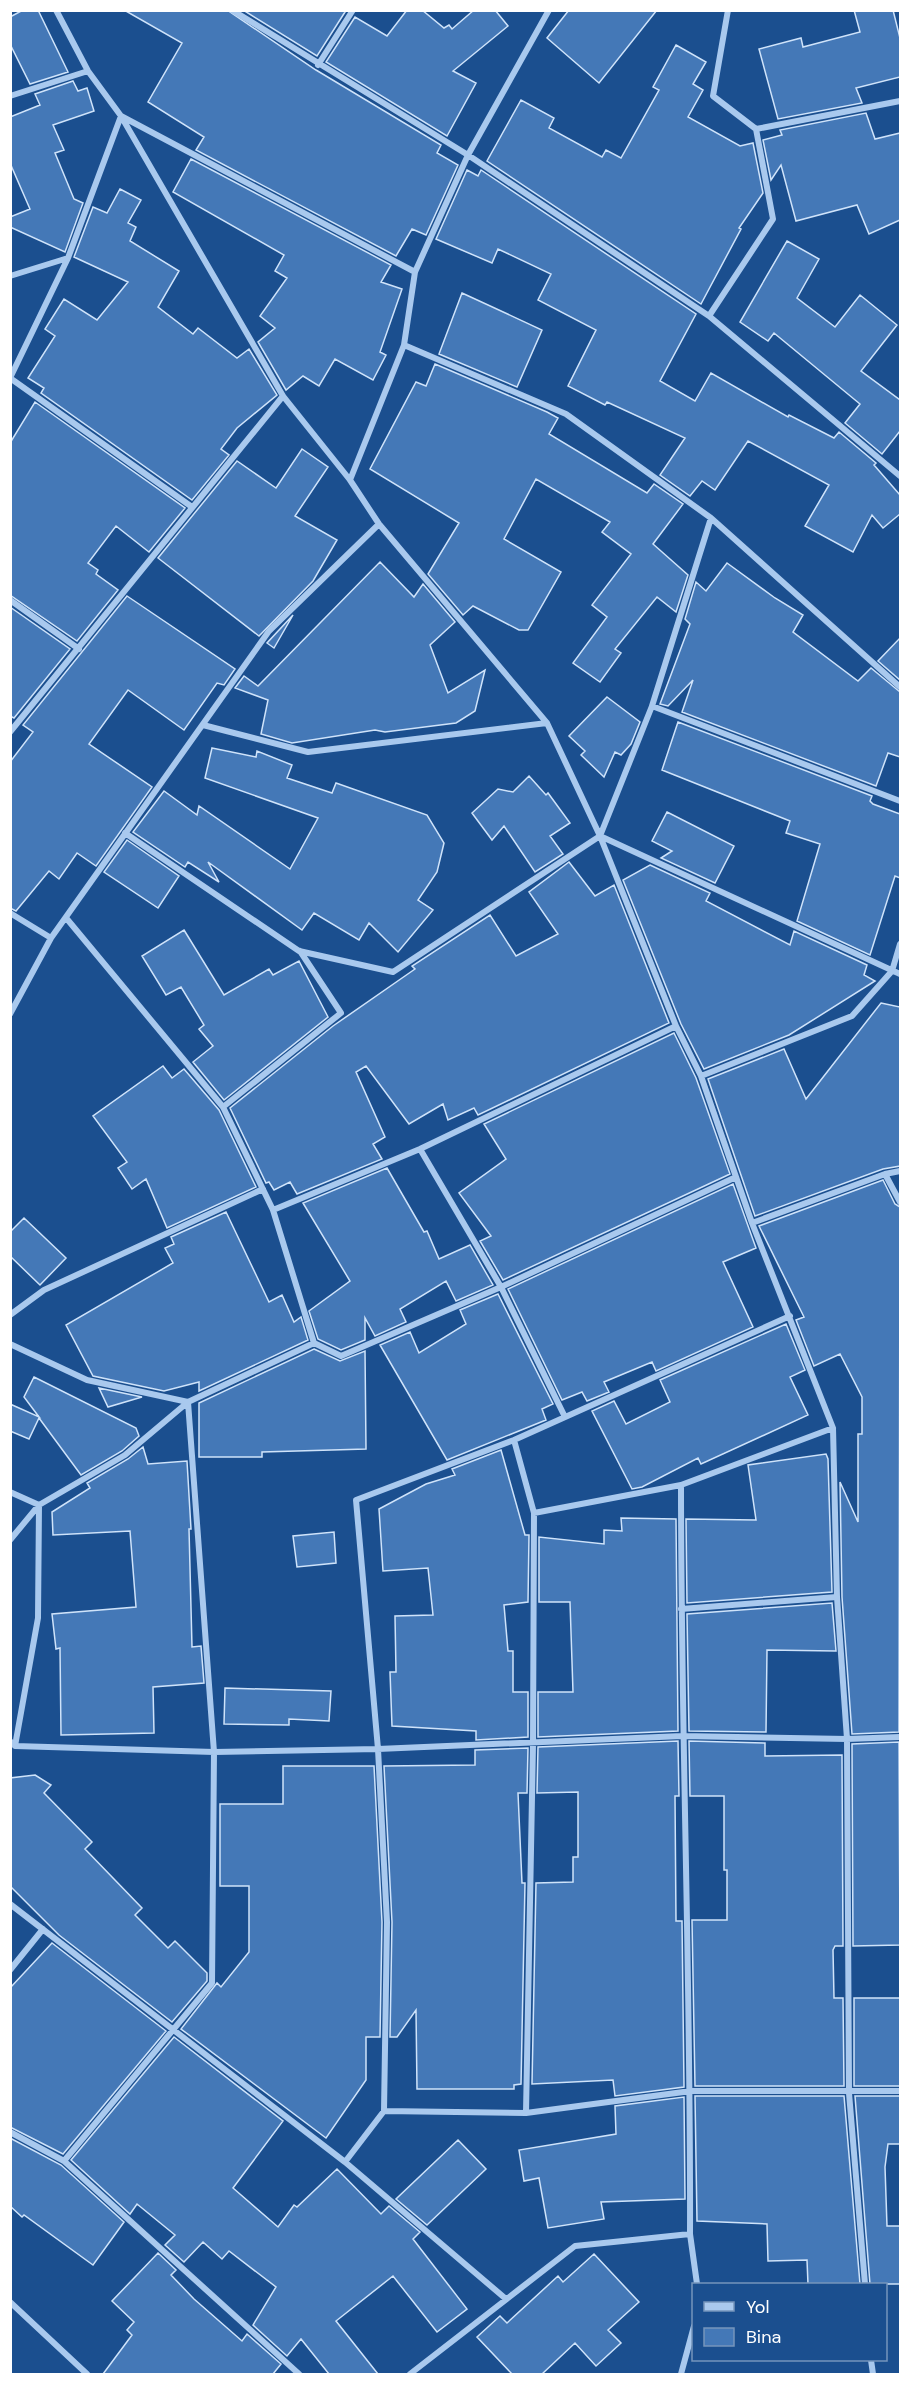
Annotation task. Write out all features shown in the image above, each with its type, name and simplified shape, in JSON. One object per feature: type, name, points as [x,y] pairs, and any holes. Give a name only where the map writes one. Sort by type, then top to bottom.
[{"type":"street","points":[[56,10],[88,71],[122,116],[283,396],[350,480],[379,524],[547,723],[600,836],[676,1026],[701,1076],[752,1223],[833,1428],[837,1597],[847,1739],[849,2093],[865,2283]]},
{"type":"street","points":[[232,10],[468,155],[709,316],[900,476]]},
{"type":"street","points":[[318,64],[353,10]]},
{"type":"street","points":[[350,480],[404,345],[415,272],[468,155],[549,10]]},
{"type":"street","points":[[709,316],[772,219],[756,129],[714,96],[728,10]]},
{"type":"street","points":[[10,96],[88,71]]},
{"type":"street","points":[[756,129],[900,101]]},
{"type":"street","points":[[122,116],[68,258],[10,378],[192,507]]},
{"type":"street","points":[[122,116],[415,272]]},
{"type":"street","points":[[10,276],[68,258]]},
{"type":"street","points":[[404,345],[566,414],[711,518],[900,687]]},
{"type":"street","points":[[12,729],[283,396]]},
{"type":"street","points":[[125,833],[300,951],[393,972],[600,836],[652,706],[711,518]]},
{"type":"street","points":[[10,1014],[51,938],[67,919],[125,833],[269,631],[379,524]]},
{"type":"street","points":[[10,600],[79,649]]},
{"type":"street","points":[[652,706],[900,801]]},
{"type":"street","points":[[203,725],[308,752],[547,723]]},
{"type":"street","points":[[600,836],[900,974]]},
{"type":"street","points":[[10,913],[51,938]]},
{"type":"street","points":[[67,919],[223,1107],[273,1210],[314,1343],[341,1356],[501,1287],[736,1177]]},
{"type":"street","points":[[701,1076],[852,1016],[892,971],[900,944]]},
{"type":"street","points":[[223,1107],[341,1013],[300,951]]},
{"type":"street","points":[[273,1210],[420,1149],[676,1026]]},
{"type":"street","points":[[420,1149],[501,1287],[564,1415]]},
{"type":"street","points":[[752,1223],[885,1174],[900,1171]]},
{"type":"street","points":[[885,1174],[900,1202]]},
{"type":"street","points":[[10,1315],[44,1290],[263,1189]]},
{"type":"street","points":[[345,2162],[384,2111],[387,1922],[378,1749],[356,1500],[514,1440],[564,1415],[790,1316]]},
{"type":"street","points":[[10,1540],[39,1505],[125,1455],[188,1402],[314,1343]]},
{"type":"street","points":[[10,1344],[87,1380],[188,1402]]},
{"type":"street","points":[[64,2161],[212,1983],[214,1752],[188,1402]]},
{"type":"street","points":[[534,1513],[681,1485],[833,1428]]},
{"type":"street","points":[[514,1440],[534,1513],[533,1744],[526,2114]]},
{"type":"street","points":[[681,1485],[682,1736],[691,2091],[690,2234],[697,2283]]},
{"type":"street","points":[[10,1492],[39,1505]]},
{"type":"street","points":[[39,1505],[38,1618],[13,1744],[214,1752],[533,1744],[682,1736],[847,1739],[900,1737]]},
{"type":"street","points":[[681,1609],[837,1597]]},
{"type":"street","points":[[10,1904],[345,2162],[506,2299]]},
{"type":"street","points":[[10,1970],[43,1929]]},
{"type":"street","points":[[384,2111],[526,2114],[691,2091],[849,2093],[900,2091]]},
{"type":"street","points":[[10,2132],[64,2161],[299,2374]]},
{"type":"street","points":[[410,2374],[575,2246],[690,2234]]},
{"type":"street","points":[[10,2302],[87,2374]]},
{"type":"street","points":[[681,2374],[692,2330]]},
{"type":"building","points":[[23,10],[38,10],[68,72],[30,84],[10,44],[10,17]]},
{"type":"building","points":[[124,10],[227,10],[316,70],[441,145],[437,153],[458,165],[426,235],[412,229],[396,256],[196,150],[204,137],[148,102],[182,43]]},
{"type":"building","points":[[243,10],[343,10],[345,12],[317,56]]},
{"type":"building","points":[[407,10],[422,10],[444,28],[449,25],[452,29],[474,10],[495,10],[508,26],[453,71],[476,83],[447,136],[326,62],[355,17],[387,36]]},
{"type":"building","points":[[569,10],[657,10],[599,83],[547,38]]},
{"type":"building","points":[[854,10],[893,10],[900,38],[900,77],[856,88],[862,103],[778,119],[759,49],[801,38],[803,47],[860,32]]},
{"type":"building","points":[[676,45],[706,62],[693,84],[703,90],[688,117],[740,146],[753,143],[763,193],[739,228],[741,229],[701,304],[487,161],[521,100],[554,118],[549,128],[602,157],[606,150],[621,158],[659,90],[653,87]]},
{"type":"building","points":[[73,81],[78,91],[87,88],[94,111],[53,125],[64,150],[55,153],[74,199],[83,203],[65,252],[10,227],[10,217],[30,209],[10,163],[10,117],[40,105],[35,94]]},
{"type":"building","points":[[866,113],[875,139],[900,133],[900,220],[869,234],[857,205],[796,221],[781,165],[771,180],[763,140],[782,135],[780,130]]},
{"type":"building","points":[[191,159],[391,265],[381,282],[402,289],[380,352],[386,355],[373,380],[335,359],[319,386],[303,376],[286,390],[258,342],[275,328],[260,316],[287,278],[275,271],[284,255],[173,192]]},
{"type":"building","points":[[467,170],[478,176],[481,170],[696,314],[660,381],[695,401],[711,373],[788,417],[789,415],[834,438],[839,432],[876,463],[874,465],[900,495],[900,514],[883,528],[872,515],[853,552],[805,526],[829,485],[748,441],[715,490],[702,481],[690,496],[660,475],[685,438],[607,402],[605,405],[568,386],[596,330],[538,300],[551,274],[498,249],[492,263],[436,239]]},
{"type":"building","points":[[120,189],[141,200],[128,223],[136,227],[130,241],[179,271],[158,307],[193,334],[198,328],[237,358],[249,349],[277,395],[237,428],[221,449],[229,455],[192,500],[41,393],[44,388],[28,378],[55,336],[45,329],[64,299],[97,320],[128,282],[74,257],[93,207],[107,213]]},
{"type":"building","points":[[787,241],[819,259],[797,298],[835,327],[860,295],[897,325],[861,371],[900,400],[900,431],[882,454],[845,423],[860,404],[774,333],[768,341],[740,322]]},
{"type":"building","points":[[462,293],[542,330],[517,387],[439,354]]},
{"type":"building","points":[[435,364],[558,418],[549,434],[647,493],[654,484],[683,504],[653,544],[688,575],[676,612],[657,597],[615,649],[621,653],[600,682],[573,663],[607,617],[592,605],[631,554],[602,532],[610,522],[536,479],[504,539],[561,572],[528,630],[519,630],[473,606],[463,615],[428,574],[459,523],[370,469],[416,382],[426,386]]},
{"type":"building","points":[[35,402],[185,508],[149,552],[116,526],[88,563],[98,570],[96,574],[118,590],[77,641],[10,595],[10,443]]},
{"type":"building","points":[[302,449],[328,467],[295,516],[337,540],[313,581],[259,636],[158,558],[237,461],[276,488]]},
{"type":"building","points":[[380,562],[414,597],[423,584],[455,622],[430,645],[448,693],[485,670],[475,711],[456,723],[385,732],[375,730],[292,743],[261,734],[268,700],[235,688],[244,676],[258,686]]},
{"type":"building","points":[[727,563],[803,615],[793,632],[858,681],[871,668],[900,692],[900,757],[888,753],[876,786],[682,712],[693,680],[668,706],[660,704],[690,624],[685,619],[696,582],[706,591]]},
{"type":"building","points":[[127,596],[235,669],[224,685],[217,683],[184,730],[128,690],[89,744],[152,787],[96,866],[77,853],[59,879],[49,871],[16,911],[10,908],[10,762],[33,732],[23,725]]},
{"type":"building","points":[[10,607],[70,649],[14,718],[10,716]]},
{"type":"building","points":[[293,615],[274,648],[267,643]]},
{"type":"building","points":[[900,638],[900,680],[878,661]]},
{"type":"building","points":[[607,697],[640,722],[631,744],[621,755],[615,752],[604,777],[581,755],[585,751],[569,736]]},
{"type":"building","points":[[678,722],[872,796],[870,801],[873,804],[900,814],[900,878],[895,876],[870,955],[797,921],[820,844],[786,833],[790,821],[662,770]]},
{"type":"building","points":[[212,748],[256,757],[257,751],[292,765],[287,778],[332,793],[336,783],[427,815],[444,843],[437,872],[418,900],[433,910],[398,952],[369,923],[359,940],[314,913],[302,930],[208,862],[219,882],[188,862],[185,867],[133,832],[164,791],[197,815],[199,806],[290,869],[318,818],[205,778]]},
{"type":"building","points":[[529,776],[546,795],[548,793],[570,823],[550,836],[563,854],[535,872],[504,826],[492,840],[472,813],[498,789],[513,792]]},
{"type":"building","points":[[667,812],[734,846],[715,883],[661,858],[672,851],[652,841]]},
{"type":"building","points":[[127,840],[179,876],[158,908],[104,872]]},
{"type":"building","points":[[569,862],[595,896],[614,885],[669,1023],[478,1115],[474,1108],[448,1120],[443,1104],[409,1124],[366,1066],[356,1072],[385,1137],[373,1144],[382,1159],[297,1194],[290,1182],[274,1190],[269,1182],[266,1183],[230,1108],[333,1026],[415,969],[412,966],[490,915],[516,956],[558,934],[529,892]]},
{"type":"building","points":[[650,865],[710,893],[706,901],[790,945],[794,931],[867,965],[864,975],[875,981],[789,1035],[704,1069],[681,1024],[623,880]]},
{"type":"building","points":[[184,930],[224,995],[269,969],[273,975],[299,961],[328,1017],[224,1100],[193,1062],[213,1046],[199,1029],[204,1025],[181,987],[166,995],[142,956]]},
{"type":"building","points":[[881,1003],[900,1007],[900,1166],[883,1169],[755,1216],[708,1079],[784,1049],[806,1099]]},
{"type":"building","points":[[674,1033],[696,1078],[730,1174],[503,1280],[480,1241],[491,1236],[459,1193],[506,1159],[484,1124]]},
{"type":"building","points":[[163,1066],[172,1078],[184,1069],[219,1110],[256,1187],[167,1228],[146,1179],[132,1189],[118,1168],[127,1162],[93,1116]]},
{"type":"building","points":[[387,1168],[424,1232],[427,1231],[439,1259],[470,1245],[493,1285],[456,1301],[446,1281],[400,1309],[406,1322],[375,1336],[365,1318],[365,1340],[341,1350],[318,1339],[309,1311],[350,1281],[303,1203]]},
{"type":"building","points":[[883,1180],[895,1204],[900,1207],[899,1732],[852,1734],[842,1597],[840,1482],[858,1522],[858,1434],[862,1434],[862,1397],[840,1354],[814,1366],[796,1320],[804,1317],[759,1226]]},
{"type":"building","points":[[733,1184],[756,1248],[723,1262],[753,1327],[656,1371],[652,1362],[604,1382],[609,1392],[587,1401],[582,1392],[562,1400],[508,1289]]},
{"type":"building","points":[[226,1212],[269,1302],[282,1295],[294,1322],[301,1317],[308,1340],[199,1391],[199,1382],[164,1391],[93,1376],[66,1325],[173,1263],[165,1248],[174,1244],[171,1237]]},
{"type":"building","points":[[24,1218],[66,1258],[40,1285],[10,1256],[10,1232]]},
{"type":"building","points":[[498,1294],[553,1404],[542,1409],[546,1420],[447,1460],[380,1345],[410,1332],[419,1353],[466,1324],[460,1310]]},
{"type":"building","points":[[786,1324],[805,1370],[790,1377],[808,1415],[701,1464],[698,1458],[642,1487],[632,1489],[592,1411],[614,1401],[626,1424],[670,1402],[660,1380]]},
{"type":"building","points":[[314,1349],[340,1361],[365,1351],[366,1449],[262,1452],[262,1457],[199,1457],[199,1403]]},
{"type":"building","points":[[34,1377],[136,1428],[139,1436],[122,1451],[81,1475],[39,1418],[29,1439],[10,1431],[10,1404],[39,1417],[24,1397]]},
{"type":"building","points":[[99,1388],[142,1397],[108,1407]]},
{"type":"building","points":[[143,1447],[148,1464],[187,1461],[191,1529],[189,1529],[192,1647],[201,1646],[204,1683],[153,1687],[154,1733],[61,1735],[60,1648],[56,1649],[52,1614],[136,1607],[130,1531],[53,1535],[52,1512],[90,1488],[87,1483],[128,1459]]},
{"type":"building","points":[[501,1450],[525,1535],[529,1535],[528,1602],[504,1605],[508,1651],[513,1651],[513,1692],[528,1692],[528,1737],[476,1740],[476,1731],[392,1726],[390,1672],[396,1672],[395,1616],[433,1615],[428,1568],[383,1571],[379,1509],[426,1484],[455,1475],[452,1469]]},
{"type":"building","points":[[826,1454],[832,1592],[687,1603],[686,1519],[756,1520],[748,1465]]},
{"type":"building","points":[[621,1518],[676,1519],[678,1731],[538,1737],[538,1692],[573,1692],[570,1602],[539,1602],[539,1537],[604,1544],[604,1530],[622,1531]]},
{"type":"building","points":[[334,1532],[336,1563],[297,1567],[293,1536]]},
{"type":"building","points":[[832,1603],[836,1651],[767,1650],[766,1732],[689,1731],[687,1614]]},
{"type":"building","points":[[225,1688],[331,1691],[329,1721],[289,1719],[289,1725],[224,1724]]},
{"type":"building","points":[[678,1741],[679,1796],[675,1796],[676,1921],[682,1921],[684,2087],[615,2096],[613,2080],[532,2084],[536,1883],[573,1882],[573,1857],[578,1857],[578,1792],[537,1793],[538,1747]]},
{"type":"building","points":[[689,1741],[765,1743],[765,1756],[842,1755],[843,1946],[835,1946],[833,1950],[834,1998],[843,1998],[844,2086],[695,2086],[692,1920],[727,1920],[727,1870],[724,1870],[724,1796],[690,1796]]},
{"type":"building","points":[[899,1742],[900,1945],[853,1946],[852,1744]]},
{"type":"building","points":[[528,1748],[527,1793],[518,1793],[522,1883],[525,1883],[521,2084],[514,2085],[514,2089],[417,2089],[416,2010],[397,2037],[390,2037],[392,1922],[384,1766],[475,1765],[475,1750]]},
{"type":"building","points":[[283,1766],[374,1766],[382,1922],[380,2037],[366,2037],[366,2080],[326,2138],[181,2029],[217,1983],[221,1987],[249,1952],[249,1886],[220,1886],[220,1804],[283,1804]]},
{"type":"building","points":[[35,1775],[51,1785],[44,1793],[92,1842],[85,1849],[142,1908],[135,1915],[168,1948],[175,1941],[207,1973],[207,1981],[172,2022],[59,1935],[10,1886],[10,1778]]},
{"type":"building","points":[[52,1943],[166,2031],[63,2154],[10,2127],[10,1988]]},
{"type":"building","points":[[854,1998],[900,1998],[900,2086],[854,2086]]},
{"type":"building","points":[[174,2037],[283,2121],[233,2188],[278,2227],[294,2205],[297,2207],[337,2169],[381,2214],[389,2206],[420,2232],[413,2239],[467,2309],[437,2332],[393,2276],[336,2321],[378,2374],[329,2374],[301,2339],[287,2356],[253,2325],[276,2287],[229,2251],[222,2259],[203,2242],[184,2262],[165,2245],[175,2235],[137,2204],[130,2214],[71,2160]]},
{"type":"building","points":[[695,2096],[844,2096],[860,2283],[808,2283],[807,2260],[768,2261],[767,2224],[697,2221]]},
{"type":"building","points":[[855,2096],[900,2096],[900,2144],[888,2144],[885,2167],[887,2226],[900,2226],[900,2284],[870,2283]]},
{"type":"building","points":[[684,2097],[685,2199],[601,2202],[604,2219],[548,2228],[539,2178],[524,2181],[519,2150],[616,2134],[615,2106]]},
{"type":"building","points":[[10,2138],[61,2165],[124,2222],[93,2265],[24,2215],[22,2217],[10,2206]]},
{"type":"building","points":[[458,2140],[486,2169],[427,2225],[396,2199]]},
{"type":"building","points":[[158,2253],[176,2270],[171,2275],[194,2299],[242,2341],[247,2334],[281,2364],[273,2374],[103,2374],[132,2335],[127,2330],[134,2322],[112,2301]]},
{"type":"building","points":[[594,2254],[639,2302],[608,2330],[621,2343],[596,2366],[575,2343],[542,2374],[512,2374],[477,2337],[500,2316],[507,2323],[558,2276],[563,2282]]}]
